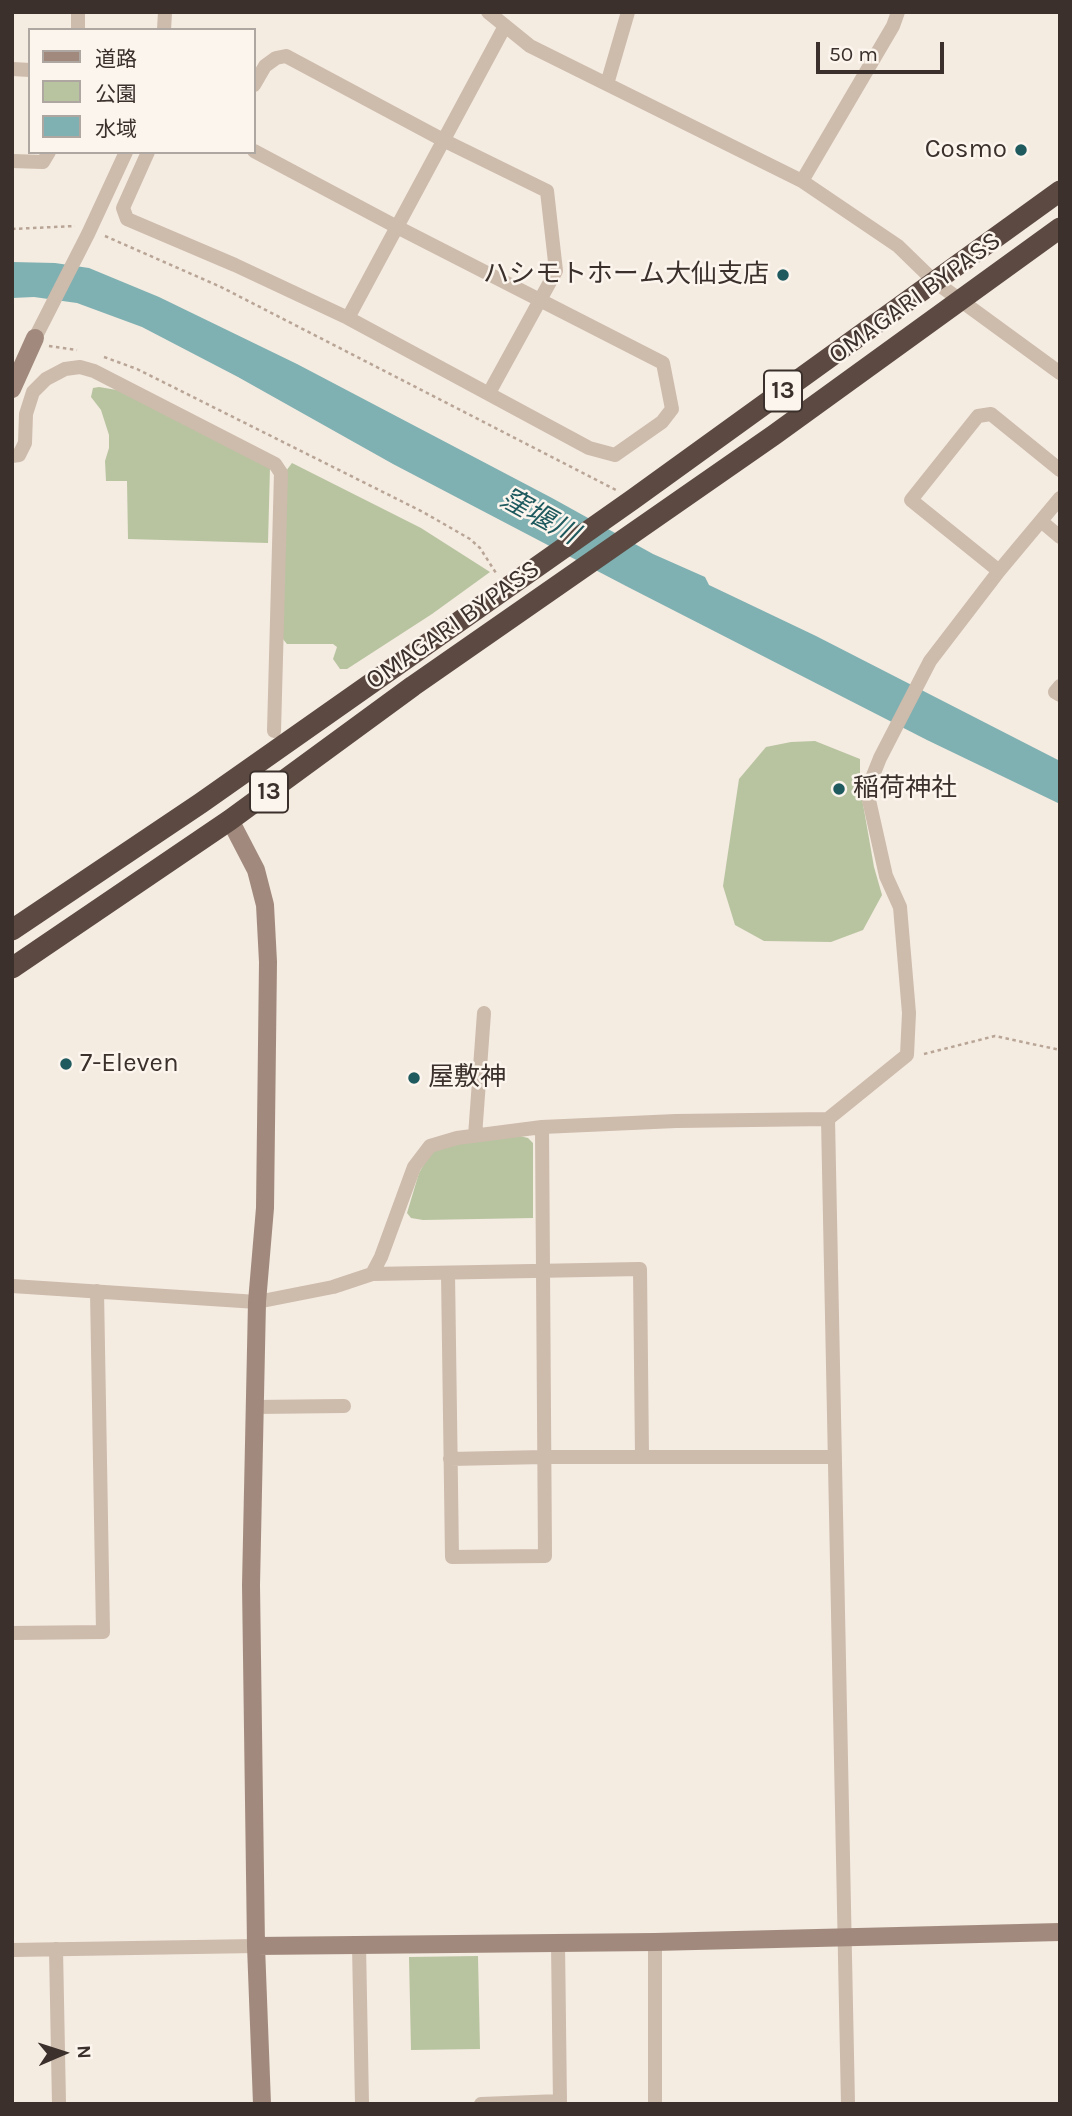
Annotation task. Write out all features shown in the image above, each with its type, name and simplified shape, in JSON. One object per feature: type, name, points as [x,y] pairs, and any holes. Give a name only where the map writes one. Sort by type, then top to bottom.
[{"type":"highway","name":"OMAGARI BYPASS","points":[[12,930],[201,803],[505,579],[1060,191]]},
{"type":"highway","name":"OMAGARI BYPASS","points":[[12,968],[230,820],[413,686],[774,435],[1060,228]]},
{"type":"street","points":[[488,12],[530,46],[802,181],[898,246],[934,281],[1060,373]]},
{"type":"street","points":[[607,85],[628,12]]},
{"type":"street","points":[[802,181],[893,26],[898,12]]},
{"type":"street","points":[[348,318],[505,26]]},
{"type":"street","points":[[256,82],[265,66],[275,58],[286,56],[547,191],[556,271],[489,393]]},
{"type":"street","points":[[148,154],[123,208],[127,219],[235,265],[348,318],[589,448],[615,455],[662,422],[672,409],[663,363],[256,152]]},
{"type":"street","points":[[12,161],[44,162],[48,154]]},
{"type":"street","points":[[12,388],[125,154]]},
{"type":"street","points":[[12,456],[19,455],[25,443],[26,414],[33,392],[46,379],[65,369],[80,367],[94,370],[275,464],[281,473],[274,731]]},
{"type":"street","points":[[999,571],[911,500],[978,416],[991,415],[1060,470]]},
{"type":"street","points":[[372,1274],[381,1257],[414,1167],[430,1146],[457,1138],[542,1127],[676,1121],[828,1119],[907,1055],[909,1013],[900,907],[886,876],[869,800],[870,783],[930,661],[999,571],[1060,498]]},
{"type":"street","points":[[1041,521],[1060,537]]},
{"type":"street","points":[[1060,686],[1055,692],[1060,695]]},
{"type":"street","points":[[230,820],[256,870],[265,905],[268,962],[265,1208],[257,1302],[251,1585],[256,1946],[262,2104]]},
{"type":"street","points":[[475,1136],[484,1013]]},
{"type":"street","points":[[828,1119],[848,2104]]},
{"type":"street","points":[[448,1273],[453,1557],[545,1556],[542,1127]]},
{"type":"street","points":[[12,1286],[257,1302],[333,1287],[372,1274],[640,1269],[642,1457]]},
{"type":"street","points":[[12,1633],[103,1632],[97,1291]]},
{"type":"street","points":[[255,1407],[345,1406]]},
{"type":"street","points":[[450,1459],[835,1457]]},
{"type":"street","points":[[12,1950],[655,1942],[1060,1932]]},
{"type":"street","points":[[654,2104],[655,1942]]},
{"type":"street","points":[[481,2104],[560,2102],[558,1943]]},
{"type":"street","points":[[359,1945],[362,2104]]},
{"type":"street","points":[[56,1949],[59,2104]]},
{"type":"path","points":[[12,229],[75,226],[221,287],[625,496]]},
{"type":"path","points":[[34,341],[79,351]]},
{"type":"path","points":[[98,356],[137,369],[423,512],[470,539],[505,579]]},
{"type":"path","points":[[907,1055],[924,1054],[995,1036],[1060,1050]]},
{"type":"green space","points":[[93,388],[117,390],[270,467],[268,543],[128,539],[127,481],[106,481],[105,461],[109,435],[101,410],[91,397]]},
{"type":"green space","points":[[292,463],[421,528],[490,572],[432,614],[347,669],[340,669],[333,659],[337,647],[333,644],[287,644],[282,638],[286,471]]},
{"type":"green space","points":[[815,741],[860,759],[860,787],[874,867],[882,895],[863,930],[831,942],[764,941],[735,925],[723,886],[739,779],[766,747]]},
{"type":"green space","points":[[520,1136],[533,1143],[533,1218],[423,1220],[411,1218],[407,1213],[419,1173],[430,1154],[438,1148],[463,1142]]},
{"type":"green space","points":[[478,1956],[480,2049],[411,2050],[409,1957]]},
{"type":"water","name":"窪堰川","points":[[12,262],[55,263],[89,268],[159,297],[297,364],[653,554],[705,577],[709,585],[816,636],[1060,761],[1060,804],[927,740],[626,586],[393,464],[238,377],[142,327],[77,303],[34,297],[12,298]]},
{"type":"place","name":"Cosmo","points":[[1021,150]]},
{"type":"place","name":"ハシモトホーム大仙支店","points":[[783,275]]},
{"type":"place","name":"稲荷神社","points":[[839,789]]},
{"type":"place","name":"7-Eleven","points":[[66,1064]]},
{"type":"place","name":"屋敷神","points":[[414,1078]]}]
